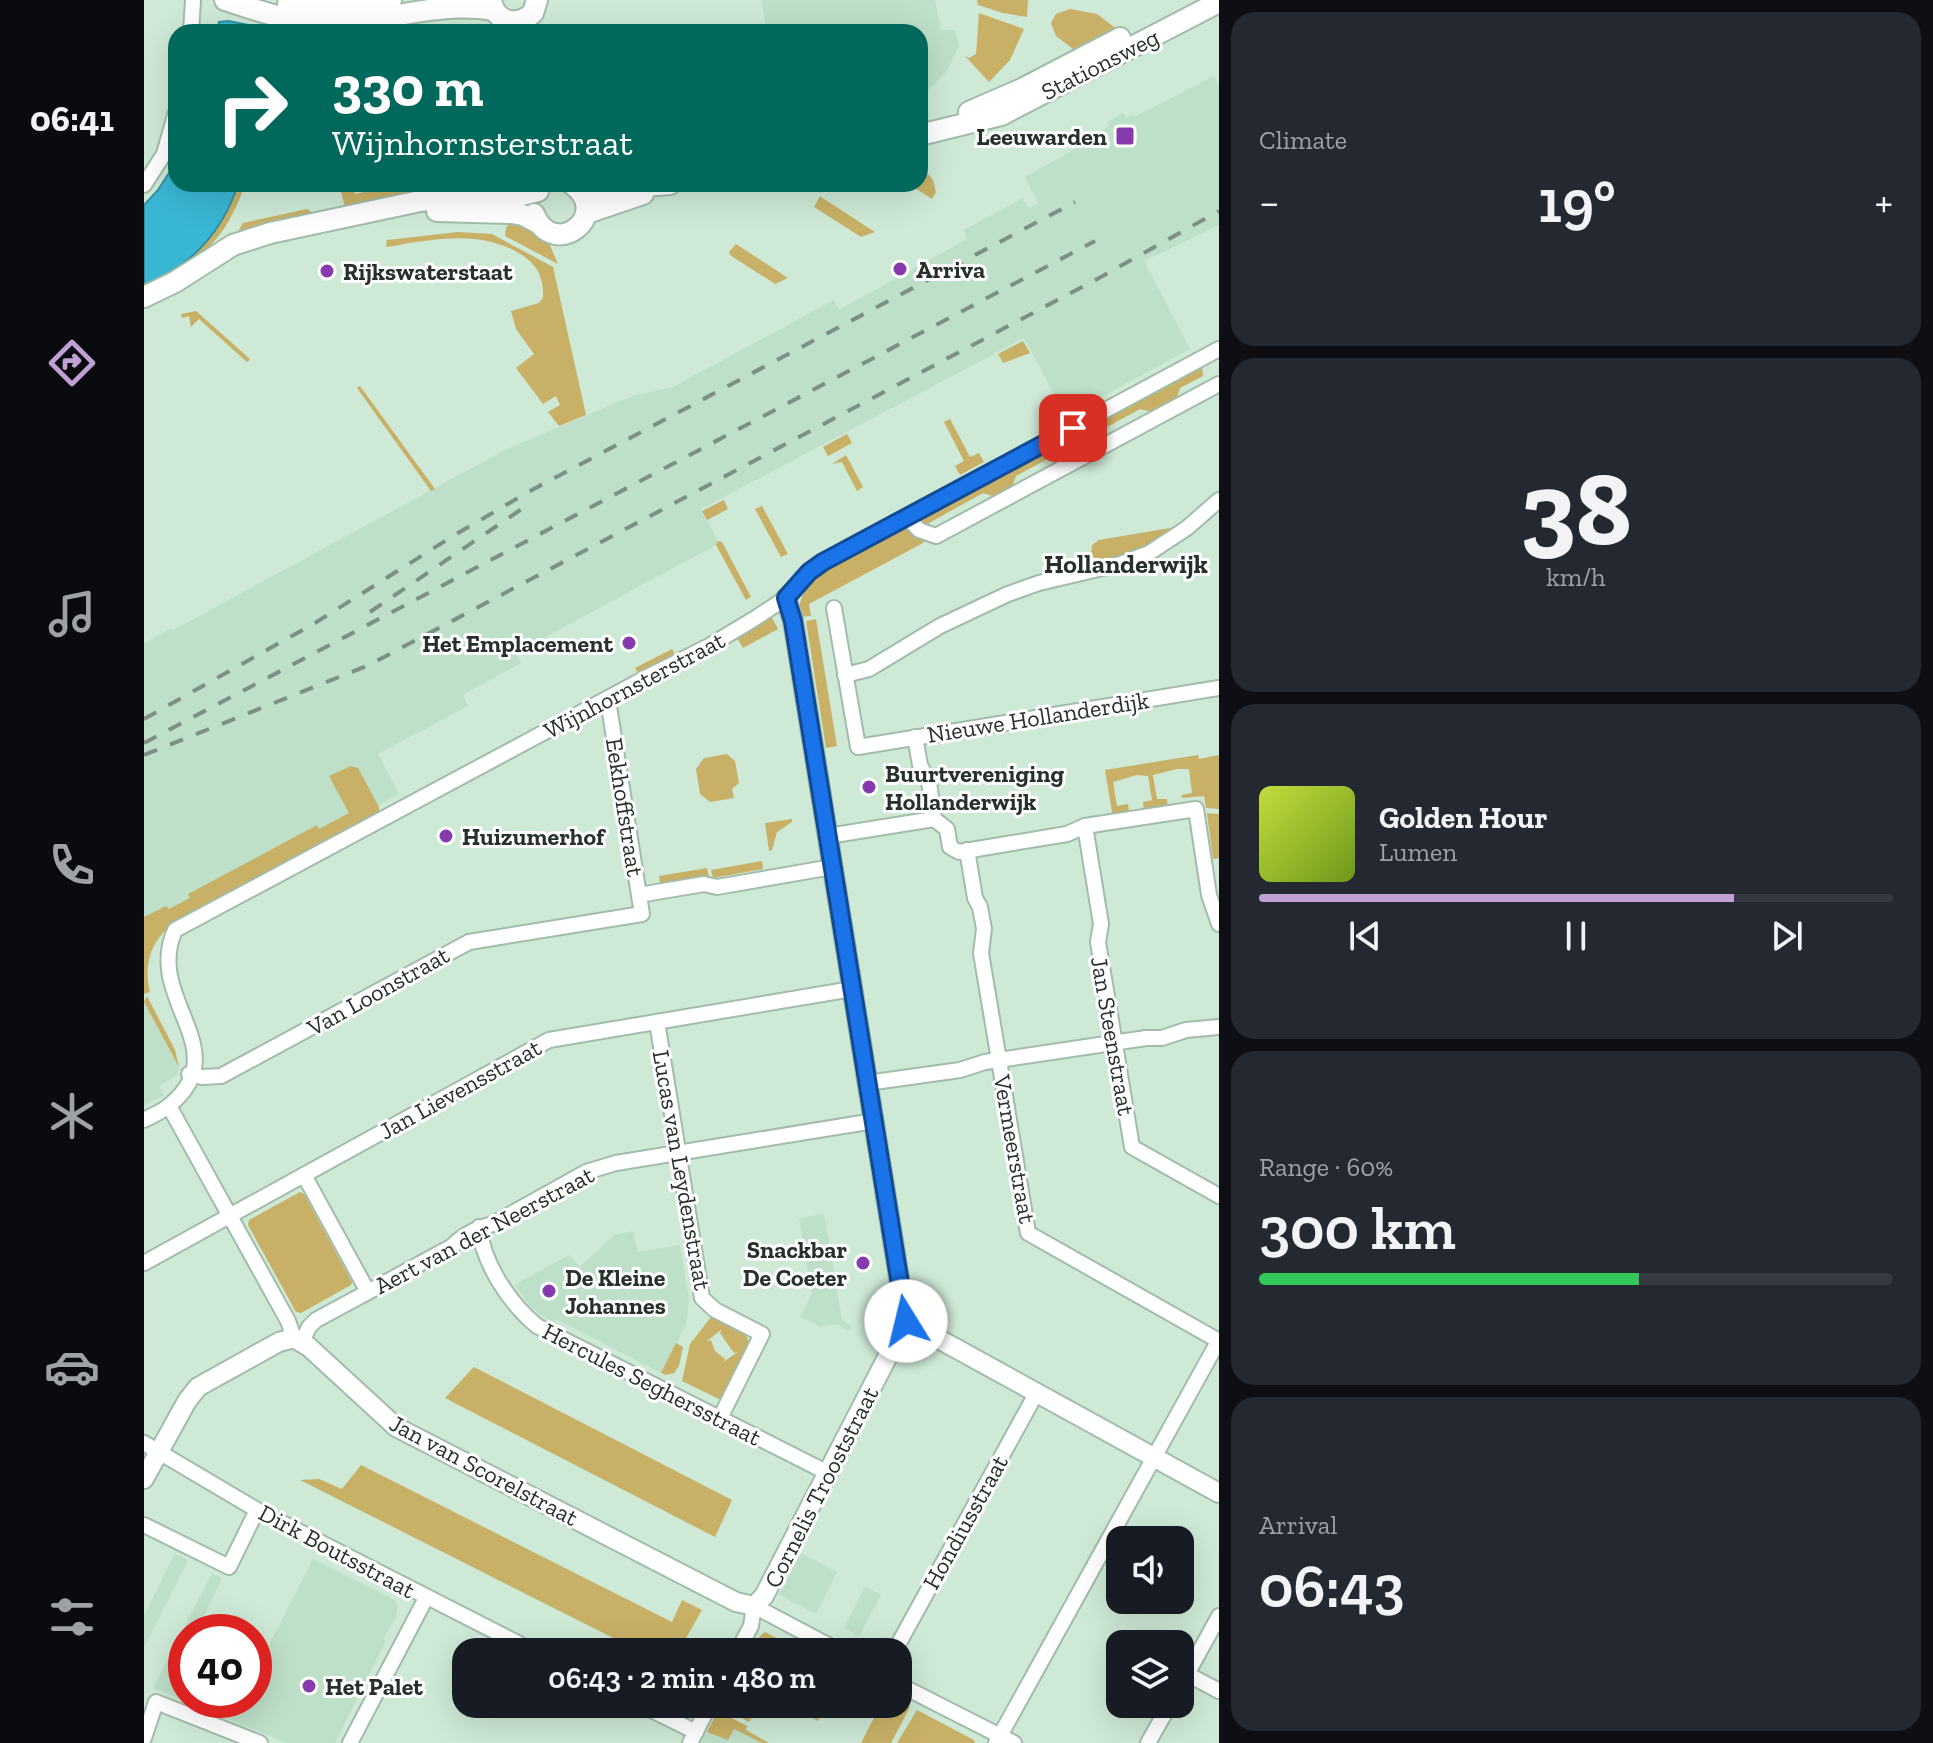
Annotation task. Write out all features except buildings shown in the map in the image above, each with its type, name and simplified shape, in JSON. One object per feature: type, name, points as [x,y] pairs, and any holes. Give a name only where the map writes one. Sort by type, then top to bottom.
[{"type":"main road","points":[[249,4],[349,8],[391,0]]},
{"type":"main road","points":[[249,4],[302,21],[333,23],[462,5],[510,19],[533,13],[537,0]]},
{"type":"main road","name":"Stationsweg","points":[[978,116],[1193,0]]},
{"type":"main road","name":"Stationsweg","points":[[978,116],[1011,110],[1219,2]]},
{"type":"main road","points":[[928,126],[978,116]]},
{"type":"main road","points":[[928,132],[978,116]]},
{"type":"main road","points":[[144,305],[179,292],[250,252],[341,224],[438,198],[514,196],[526,192]]},
{"type":"main road","points":[[538,223],[533,208],[540,192]]},
{"type":"main road","points":[[144,297],[241,242],[341,224],[460,210],[523,215],[551,233],[566,234],[580,226],[587,213],[585,198],[580,192]]},
{"type":"main road","points":[[587,213],[645,192]]},
{"type":"street","points":[[144,185],[164,154],[168,140]]},
{"type":"street","name":"Wijnhornsterstraat","points":[[154,965],[160,948],[175,930],[709,646],[786,598],[809,572],[1219,349]]},
{"type":"street","points":[[907,517],[919,530],[936,536],[1219,384]]},
{"type":"street","points":[[834,608],[845,675],[869,669],[940,626],[1008,594],[1039,583],[1120,564],[1149,553],[1187,528],[1219,500]]},
{"type":"street","points":[[786,598],[793,621],[906,1321],[1219,1493]]},
{"type":"street","name":"Nieuwe Hollanderdijk","points":[[845,675],[858,747],[1219,688]]},
{"type":"street","name":"Eekhoffstraat","points":[[608,700],[642,914]]},
{"type":"street","points":[[915,737],[920,765],[929,782],[934,819],[947,829],[953,850],[1067,834],[1085,826],[1196,809],[1209,895],[1219,924]]},
{"type":"street","points":[[828,836],[934,819]]},
{"type":"street","name":"Jan Steenstraat","points":[[1085,826],[1101,924],[1098,942],[1132,1147],[1219,1196]]},
{"type":"street","name":"Vermeerstraat","points":[[967,850],[984,929],[981,953],[1028,1233],[1219,1341]]},
{"type":"street","points":[[639,895],[704,884],[717,887],[832,867]]},
{"type":"street","name":"Van Loonstraat","points":[[189,1074],[211,1077],[229,1072],[469,942],[642,914]]},
{"type":"street","name":"Jan Lievensstraat","points":[[144,1263],[549,1040],[852,989]]},
{"type":"street","points":[[144,1120],[169,1106],[186,1085],[189,1074],[187,1049],[159,997]]},
{"type":"street","name":"Lucas van Leydenstraat","points":[[657,1022],[702,1298],[715,1310],[762,1334],[720,1418]]},
{"type":"street","points":[[867,1083],[1219,1027]]},
{"type":"street","name":"Jan van Scorelstraat","points":[[169,1106],[298,1340],[396,1427],[736,1602],[754,1606],[815,1638]]},
{"type":"street","name":"Aert van der Neerstraat","points":[[144,1479],[151,1448],[198,1387],[279,1342],[298,1340],[316,1320],[451,1247],[479,1227],[493,1224],[600,1167],[874,1121]]},
{"type":"street","points":[[304,1175],[368,1292]]},
{"type":"street","name":"Hercules Seghersstraat","points":[[479,1227],[485,1253],[510,1297],[537,1326],[828,1473]]},
{"type":"street","name":"Cornelis Trooststraat","points":[[745,1638],[751,1626],[754,1606],[764,1596],[906,1321]]},
{"type":"street","points":[[912,1692],[1003,1741],[1219,1341]]},
{"type":"street","name":"Hondiusstraat","points":[[902,1638],[1037,1392]]},
{"type":"street","name":"Dirk Boutsstraat","points":[[151,1448],[257,1510],[507,1638]]},
{"type":"street","points":[[144,1525],[229,1567],[257,1510]]},
{"type":"street","points":[[350,1743],[426,1598]]},
{"type":"street","points":[[1194,1662],[1219,1616]]},
{"type":"street","points":[[1194,1683],[1219,1691]]},
{"type":"street","points":[[144,1738],[156,1702],[260,1743]]},
{"type":"street","points":[[661,1718],[693,1738],[703,1718]]},
{"type":"street","points":[[1148,1743],[1162,1718]]},
{"type":"shaded area","points":[[761,0],[935,0],[941,30],[955,30],[959,46],[947,71],[928,90],[928,24],[766,24]]},
{"type":"shaded area","points":[[977,0],[1028,0],[1027,17],[978,5]]},
{"type":"shaded area","points":[[1070,9],[1097,14],[1118,30],[1077,52],[1056,36],[1051,23],[1056,14]]},
{"type":"shaded area","points":[[979,13],[1024,29],[1010,60],[989,82],[965,56],[969,58],[976,54]]},
{"type":"shaded area","points":[[1214,76],[1219,86],[1219,225],[1144,261],[1190,349],[1066,416],[1024,338],[701,509],[718,541],[716,545],[516,653],[521,663],[463,695],[468,706],[378,754],[399,794],[144,931],[144,643],[505,450],[635,395],[673,387],[834,300],[839,310],[967,239],[964,230],[1023,198],[1029,208],[1038,203],[1025,177],[1102,134],[1109,126],[1107,122],[1123,113],[1126,118],[1133,114],[1136,116]]},
{"type":"shaded area","points":[[928,175],[936,192],[932,199],[921,192],[928,192]]},
{"type":"shaded area","points":[[235,192],[242,192],[218,237],[194,260],[144,293],[144,285],[176,268],[203,245]]},
{"type":"shaded area","points":[[341,192],[489,192],[345,207]]},
{"type":"shaded area","points":[[820,196],[875,232],[861,237],[814,207]]},
{"type":"shaded area","points":[[307,209],[315,219],[235,237],[243,223]]},
{"type":"shaded area","points":[[514,218],[549,243],[558,264],[505,236],[506,228]]},
{"type":"shaded area","points":[[458,232],[492,234],[553,267],[586,415],[559,426],[548,412],[560,405],[556,396],[543,404],[516,368],[534,354],[516,329],[511,311],[539,303],[543,298],[538,270],[529,261],[501,245],[469,238],[436,239],[386,247],[387,240]]},
{"type":"shaded area","points":[[736,244],[788,278],[775,284],[730,255]]},
{"type":"shaded area","points":[[196,311],[250,359],[247,362],[199,319],[191,327],[189,316],[182,318],[181,314]]},
{"type":"shaded area","points":[[1023,341],[1030,353],[1003,363],[998,354]]},
{"type":"shaded area","points":[[1202,366],[1203,376],[1180,388],[1175,403],[1155,413],[1140,409],[1100,431],[1096,445],[1085,451],[1070,447],[1016,476],[1011,490],[998,498],[983,493],[929,523],[927,528],[918,522],[920,517]]},
{"type":"shaded area","points":[[360,386],[435,489],[431,491],[357,388]]},
{"type":"shaded area","points":[[950,419],[970,457],[979,453],[984,462],[960,475],[955,466],[964,461],[944,422]]},
{"type":"shaded area","points":[[847,434],[852,443],[828,456],[823,447]]},
{"type":"shaded area","points":[[846,455],[863,487],[857,491],[842,462],[832,464]]},
{"type":"shaded area","points":[[724,500],[728,509],[707,520],[702,511]]},
{"type":"shaded area","points":[[762,506],[788,554],[781,557],[755,509]]},
{"type":"shaded area","points":[[905,526],[925,537],[923,543],[809,604],[811,616],[800,617],[801,600],[821,572],[855,550]]},
{"type":"shaded area","points":[[1170,528],[1173,531],[1132,554],[1109,561],[1091,555],[1092,545],[1099,540]]},
{"type":"shaded area","points":[[718,541],[722,542],[751,597],[746,600],[716,545]]},
{"type":"shaded area","points":[[771,616],[778,629],[743,648],[737,638]]},
{"type":"shaded area","points":[[816,619],[837,746],[826,748],[806,621]]},
{"type":"shaded area","points":[[672,649],[672,660],[662,660],[638,673],[635,668]]},
{"type":"shaded area","points":[[727,754],[735,761],[739,783],[732,789],[734,798],[710,802],[700,794],[696,769],[704,758]]},
{"type":"shaded area","points":[[1198,755],[1199,759],[1219,755],[1219,809],[1206,808],[1204,796],[1182,798],[1182,795],[1192,793],[1189,769],[1177,769],[1153,775],[1157,799],[1167,799],[1168,808],[1144,811],[1143,802],[1152,800],[1148,776],[1137,775],[1113,782],[1117,806],[1128,804],[1129,811],[1113,818],[1105,770]]},
{"type":"shaded area","points":[[351,766],[358,768],[379,807],[379,813],[168,928],[152,949],[148,965],[150,992],[144,994],[144,917],[166,906],[169,909],[190,898],[188,894],[317,825],[319,829],[349,813],[329,776]]},
{"type":"shaded area","points":[[1207,813],[1219,814],[1219,858],[1213,859]]},
{"type":"shaded area","points":[[792,819],[777,832],[769,851],[765,823]]},
{"type":"shaded area","points":[[762,861],[763,869],[713,878],[711,870]]},
{"type":"shaded area","points":[[707,868],[709,878],[649,886],[660,883],[659,876]]},
{"type":"shaded area","points":[[147,996],[175,1050],[179,1067],[144,1002]]},
{"type":"shaded area","points":[[144,1002],[179,1067],[177,1075],[159,1086],[164,1095],[144,1106]]},
{"type":"shaded area","points":[[300,1192],[304,1194],[352,1282],[301,1313],[296,1312],[248,1225],[249,1220]]},
{"type":"shaded area","points":[[824,1214],[842,1320],[852,1326],[849,1331],[836,1324],[821,1327],[800,1317],[812,1294],[799,1218]]},
{"type":"shaded area","points":[[633,1231],[637,1252],[680,1245],[689,1300],[686,1324],[661,1373],[556,1319],[554,1322],[544,1317],[530,1306],[515,1285],[569,1255],[580,1267],[614,1235]]},
{"type":"shaded area","points":[[711,1317],[744,1333],[749,1341],[721,1400],[682,1381],[690,1344]],"holes":[[[722,1329],[720,1333],[734,1353],[738,1352],[723,1362],[725,1359],[715,1351],[711,1340],[707,1341]]]},
{"type":"shaded area","points":[[676,1343],[683,1347],[679,1366],[674,1373],[661,1373]]},
{"type":"shaded area","points":[[474,1367],[732,1500],[715,1537],[445,1398]]},
{"type":"shaded area","points":[[361,1465],[672,1622],[682,1600],[702,1610],[686,1638],[613,1638],[300,1480],[319,1479],[342,1489]]},
{"type":"shaded area","points":[[175,1553],[188,1560],[144,1648],[144,1616]]},
{"type":"shaded area","points":[[801,1553],[837,1572],[816,1614],[779,1595]]},
{"type":"shaded area","points":[[313,1559],[395,1600],[398,1606],[396,1618],[383,1639],[386,1641],[335,1743],[287,1743],[226,1718],[272,1718],[272,1639]]},
{"type":"shaded area","points":[[212,1573],[222,1578],[205,1614],[191,1614]]},
{"type":"shaded area","points":[[865,1586],[881,1595],[859,1636],[844,1628]]},
{"type":"shaded area","points":[[765,1632],[777,1638],[759,1638]]},
{"type":"shaded area","points":[[168,1659],[168,1694],[153,1688]]},
{"type":"shaded area","points":[[917,1710],[974,1740],[975,1743],[897,1743]]},
{"type":"shaded area","points":[[714,1718],[721,1718],[769,1743],[701,1743]]},
{"type":"shaded area","points":[[714,1718],[732,1718],[769,1743],[762,1743],[734,1729],[728,1740],[707,1732]]},
{"type":"shaded area","points":[[874,1718],[904,1718],[891,1743],[861,1743]]},
{"type":"water","points":[[228,21],[244,24],[218,24]]},
{"type":"water","points":[[168,174],[168,192],[235,192],[224,217],[203,245],[176,268],[144,285],[144,205]]},
{"type":"railway","points":[[144,719],[315,623],[530,491],[1075,202]]},
{"type":"railway","points":[[144,755],[369,665],[1099,278],[1219,211]]},
{"type":"railway","points":[[144,743],[1095,241]]},
{"type":"railway","points":[[370,612],[532,502]]},
{"type":"place","name":"Leeuwarden","points":[[1125,136]]},
{"type":"place","name":"Arriva","points":[[900,269]]},
{"type":"place","name":"Rijkswaterstaat","points":[[327,271]]},
{"type":"place","name":"Het Emplacement","points":[[629,643]]},
{"type":"place","name":"Buurtvereniging Hollanderwijk","points":[[869,787]]},
{"type":"place","name":"Huizumerhof","points":[[446,836]]},
{"type":"place","name":"Snackbar De Coeter","points":[[863,1263]]},
{"type":"place","name":"De Kleine Johannes","points":[[549,1291]]},
{"type":"place","name":"Het Palet","points":[[309,1686]]},
{"type":"district","name":"Hollanderwijk","points":[[1126,564]]},
{"type":"route","points":[[906,1321],[793,621],[786,598],[809,572],[823,562],[1073,428]]}]
